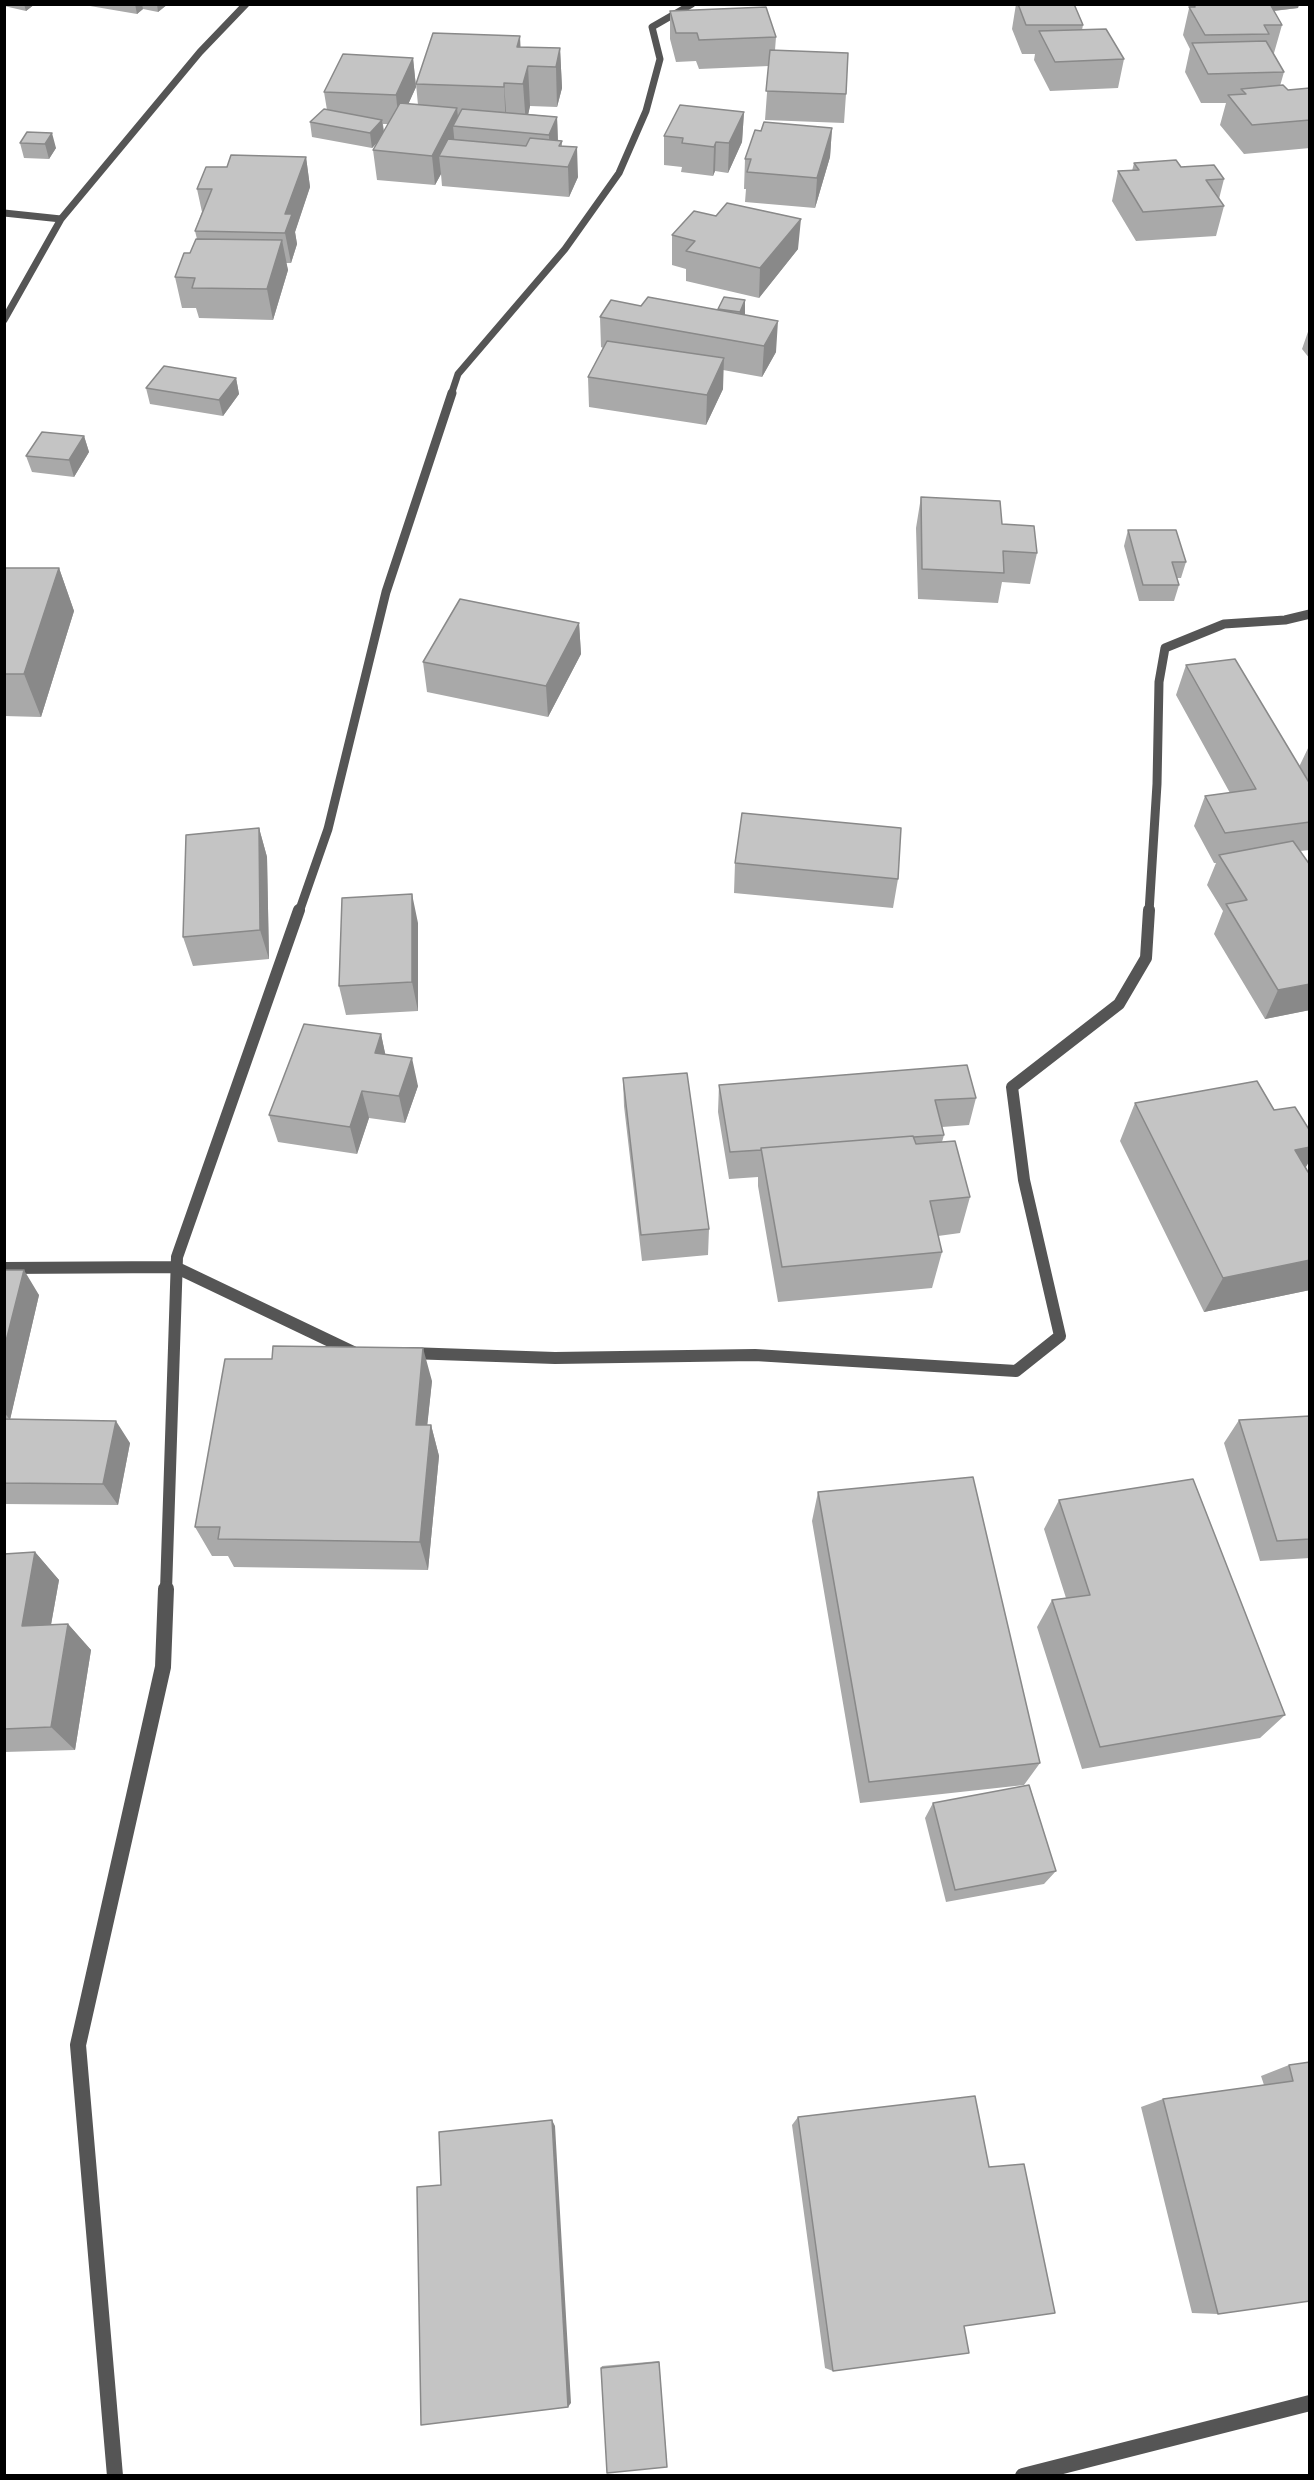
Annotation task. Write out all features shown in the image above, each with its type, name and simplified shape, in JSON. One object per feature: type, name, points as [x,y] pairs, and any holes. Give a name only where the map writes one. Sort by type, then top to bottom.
[{"type":"street","points":[[4,320],[61,219],[200,52],[246,4]]},
{"type":"street","points":[[115,2475],[78,2045],[163,1667],[177,1257],[328,829],[386,592],[458,374],[565,249],[620,173],[646,111],[660,59],[652,27],[692,4]]},
{"type":"street","points":[[4,213],[61,219]]},
{"type":"street","points":[[395,1353],[555,1358],[755,1354],[1016,1371],[1060,1336],[1024,1180],[1012,1087],[1119,1004],[1146,958],[1157,784],[1159,682],[1165,648],[1224,624],[1285,620],[1310,614]]},
{"type":"street","points":[[4,1268],[177,1268],[349,1352],[372,1352]]},
{"type":"street","points":[[1023,2475],[1310,2403]]},
{"type":"building","points":[[1018,4],[1074,4],[1083,25],[1026,25]]},
{"type":"building","points":[[1194,4],[1270,4],[1282,25],[1264,25],[1269,34],[1205,35],[1189,7],[1195,7]]},
{"type":"building","points":[[766,7],[776,37],[699,40],[697,33],[676,33],[670,11]]},
{"type":"building","points":[[1106,29],[1124,59],[1055,62],[1039,31]]},
{"type":"building","points":[[433,33],[520,36],[517,47],[560,48],[556,67],[528,66],[523,84],[504,83],[504,87],[416,84]]},
{"type":"building","points":[[1266,41],[1284,72],[1208,74],[1192,43]]},
{"type":"building","points":[[770,50],[848,53],[846,94],[766,91]]},
{"type":"building","points":[[343,54],[413,58],[396,95],[324,92]]},
{"type":"building","points":[[1283,85],[1288,90],[1310,88],[1310,120],[1252,125],[1228,95],[1246,94],[1241,89]]},
{"type":"building","points":[[400,103],[457,108],[432,156],[373,150]]},
{"type":"building","points":[[680,105],[744,112],[729,143],[716,142],[714,147],[682,143],[683,138],[664,136]]},
{"type":"building","points":[[324,109],[382,120],[370,133],[310,122]]},
{"type":"building","points":[[462,109],[557,117],[549,135],[453,126]]},
{"type":"building","points":[[764,122],[832,128],[817,178],[747,172],[751,159],[745,159],[755,130],[761,131]]},
{"type":"building","points":[[27,132],[52,133],[45,144],[20,143]]},
{"type":"building","points":[[530,138],[562,141],[559,146],[577,147],[568,167],[439,156],[448,139],[526,146]]},
{"type":"building","points":[[231,155],[306,157],[285,214],[292,214],[285,233],[195,231],[212,189],[197,189],[206,167],[227,167]]},
{"type":"building","points":[[1176,160],[1181,167],[1214,165],[1224,179],[1206,180],[1224,206],[1143,212],[1118,171],[1139,170],[1134,163]]},
{"type":"building","points":[[727,203],[801,219],[760,268],[686,251],[695,241],[672,235],[694,211],[716,216]]},
{"type":"building","points":[[196,239],[282,240],[267,289],[192,288],[195,278],[175,277],[184,253],[190,253]]},
{"type":"building","points":[[648,297],[778,321],[764,346],[600,317],[611,300],[641,306]]},
{"type":"building","points":[[724,297],[745,300],[740,312],[718,309]]},
{"type":"building","points":[[607,341],[724,358],[707,395],[588,377]]},
{"type":"building","points":[[164,366],[236,378],[219,400],[146,388]]},
{"type":"building","points":[[42,432],[84,436],[69,460],[26,456]]},
{"type":"building","points":[[921,497],[1000,501],[1002,524],[1034,526],[1037,553],[1003,551],[1004,573],[922,569]]},
{"type":"building","points":[[1128,530],[1176,530],[1186,562],[1172,562],[1179,585],[1143,585]]},
{"type":"building","points":[[4,568],[59,568],[24,674],[4,674]]},
{"type":"building","points":[[460,599],[579,623],[546,686],[423,662]]},
{"type":"building","points":[[1235,659],[1310,784],[1310,822],[1225,833],[1205,796],[1256,789],[1186,665]]},
{"type":"building","points":[[742,813],[901,828],[898,879],[735,863]]},
{"type":"building","points":[[259,828],[260,930],[183,937],[186,835]]},
{"type":"building","points":[[1293,841],[1310,865],[1310,984],[1278,990],[1226,904],[1247,900],[1219,855]]},
{"type":"building","points":[[412,894],[412,982],[339,986],[342,898]]},
{"type":"building","points":[[304,1024],[381,1034],[375,1053],[412,1058],[399,1096],[362,1091],[350,1127],[269,1115]]},
{"type":"building","points":[[967,1065],[976,1098],[935,1100],[944,1135],[730,1152],[719,1085]]},
{"type":"building","points":[[687,1073],[709,1229],[641,1235],[623,1078]]},
{"type":"building","points":[[1257,1081],[1274,1110],[1295,1107],[1310,1131],[1310,1147],[1295,1150],[1310,1172],[1310,1260],[1223,1278],[1135,1103]]},
{"type":"building","points":[[913,1136],[916,1144],[955,1141],[970,1197],[930,1201],[942,1252],[782,1267],[761,1148]]},
{"type":"building","points":[[4,1270],[24,1270],[4,1349]]},
{"type":"building","points":[[273,1346],[423,1348],[416,1425],[431,1425],[420,1542],[218,1539],[220,1527],[195,1527],[225,1359],[272,1359]]},
{"type":"building","points":[[1310,1416],[1310,1539],[1277,1541],[1239,1420]]},
{"type":"building","points":[[4,1419],[116,1421],[103,1484],[4,1483]]},
{"type":"building","points":[[973,1477],[1040,1763],[869,1782],[818,1492]]},
{"type":"building","points":[[1193,1479],[1285,1715],[1100,1747],[1052,1600],[1090,1595],[1059,1500]]},
{"type":"building","points":[[35,1552],[22,1626],[68,1624],[51,1727],[4,1729],[4,1554]]},
{"type":"building","points":[[1029,1785],[1056,1871],[955,1890],[933,1803]]},
{"type":"building","points":[[1310,2062],[1310,2301],[1218,2314],[1163,2099],[1293,2081],[1289,2065]]},
{"type":"building","points":[[975,2096],[989,2167],[1024,2164],[1055,2313],[964,2326],[969,2353],[833,2371],[798,2117]]},
{"type":"building","points":[[552,2120],[568,2407],[421,2425],[417,2187],[441,2185],[439,2132]]},
{"type":"building","points":[[659,2362],[667,2467],[607,2473],[601,2368]]}]
